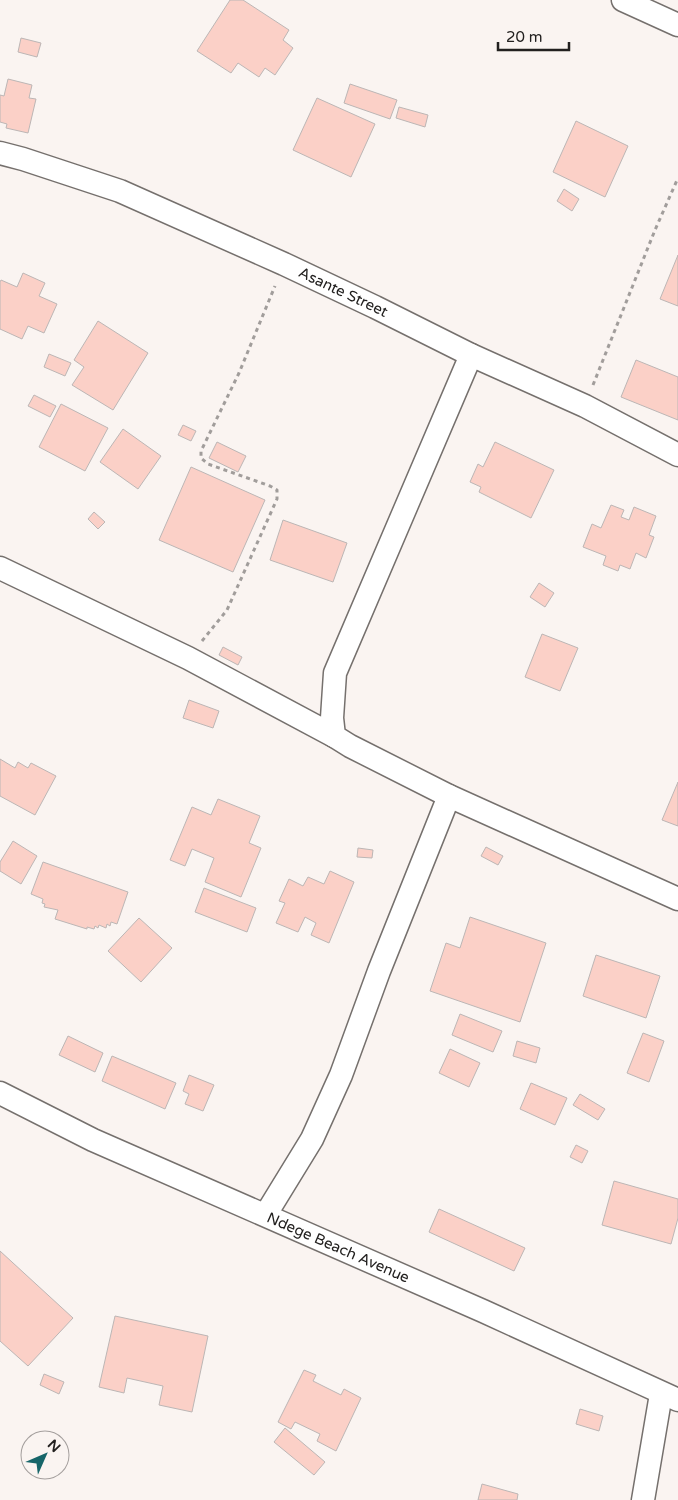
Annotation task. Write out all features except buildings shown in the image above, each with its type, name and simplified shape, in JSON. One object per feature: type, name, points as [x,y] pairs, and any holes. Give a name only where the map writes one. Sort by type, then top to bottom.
[{"type":"street","points":[[623,0],[678,25]]},
{"type":"street","name":"Asante Street","points":[[0,153],[120,191],[284,264],[471,355],[585,406],[678,455]]},
{"type":"street","points":[[334,736],[332,710],[335,673],[471,355]]},
{"type":"street","points":[[0,568],[188,658],[350,746],[449,796],[678,899]]},
{"type":"street","points":[[266,1214],[312,1139],[341,1075],[378,971],[449,796]]},
{"type":"street","name":"Ndege Beach Avenue","points":[[0,1093],[93,1140],[266,1214],[670,1397]]},
{"type":"street","points":[[643,1500],[670,1397]]},
{"type":"path","points":[[585,406],[655,230],[678,178]]},
{"type":"path","points":[[188,658],[227,610],[277,499],[276,490],[270,486],[208,464],[201,458],[201,451],[239,374],[284,264]]}]
